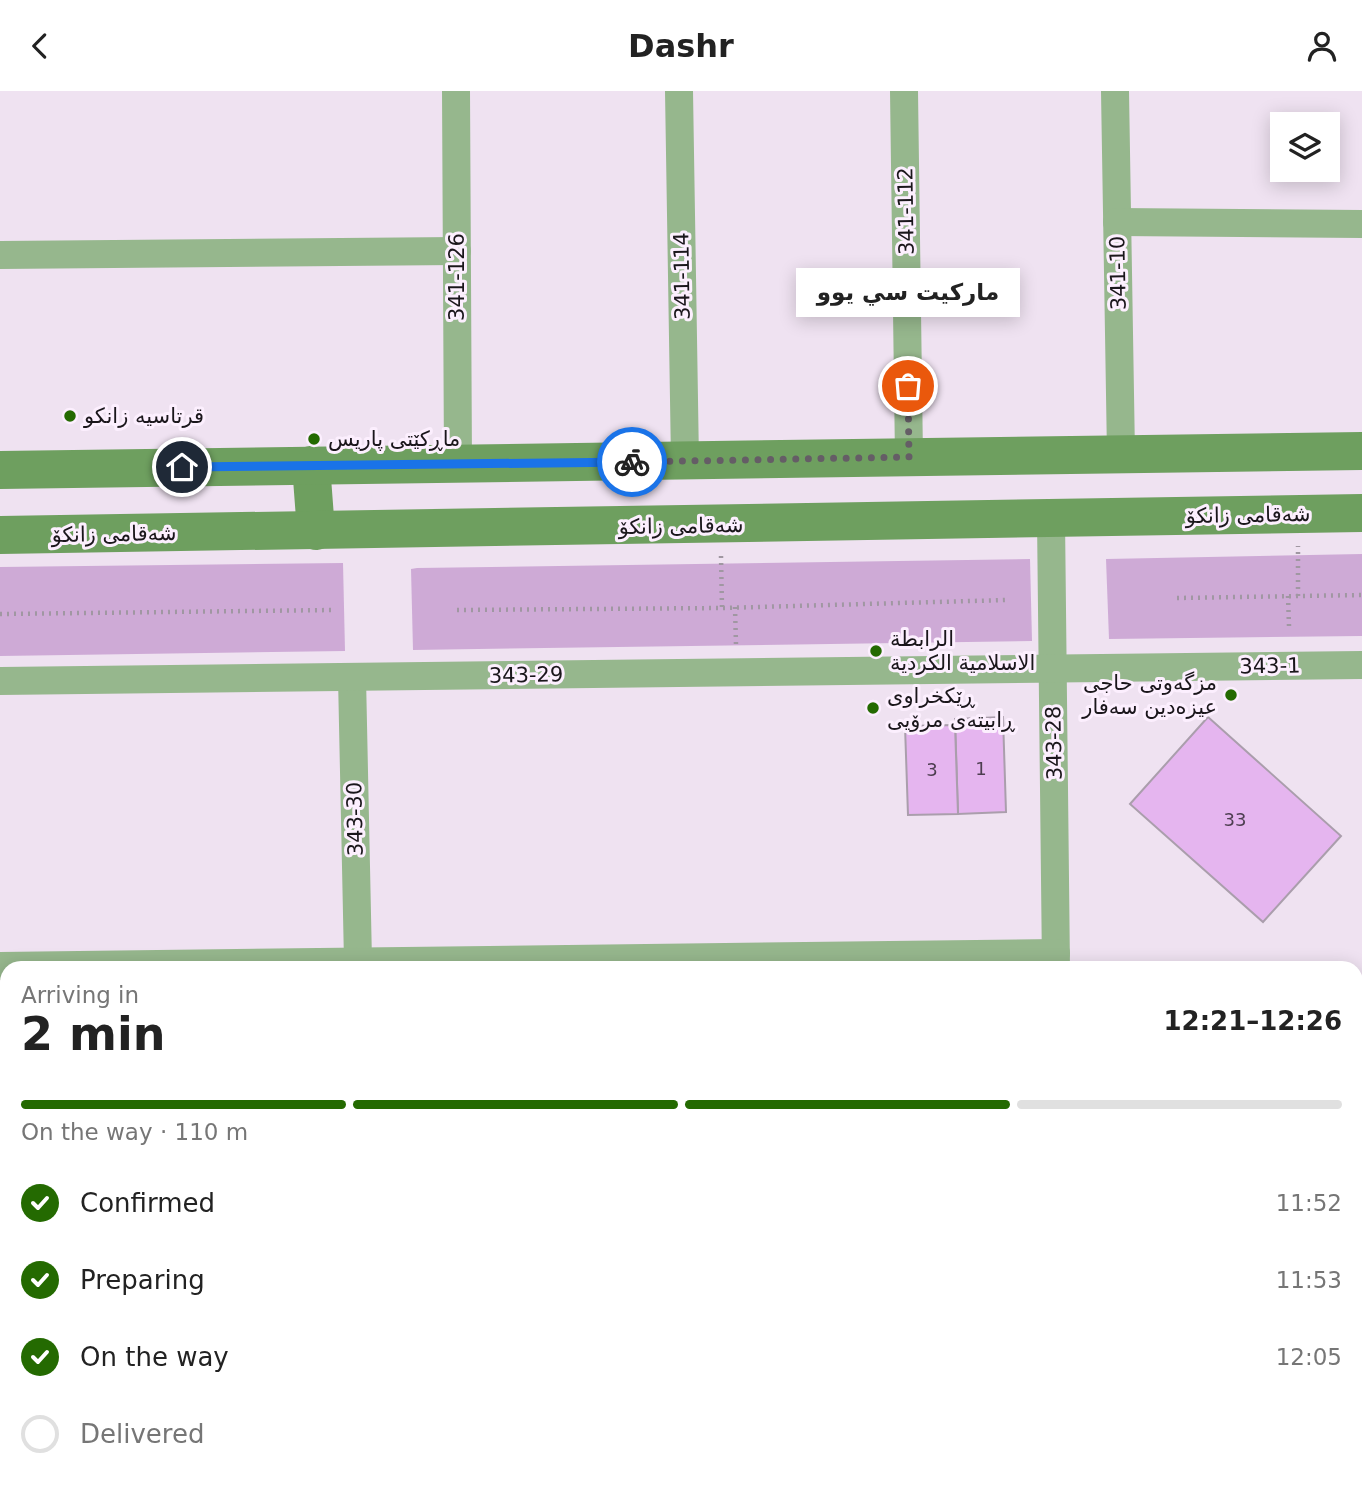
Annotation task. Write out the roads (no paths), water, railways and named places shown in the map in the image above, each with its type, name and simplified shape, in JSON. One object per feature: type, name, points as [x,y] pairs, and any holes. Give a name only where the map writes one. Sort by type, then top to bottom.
[{"type":"main road","points":[[0,470],[1362,451]]},
{"type":"main road","points":[[311,465],[316,531]]},
{"type":"main road","name":"شەقامی زانکۆ","points":[[0,535],[1362,513]]},
{"type":"street","name":"341-126","points":[[456,91],[458,463]]},
{"type":"street","name":"341-114","points":[[679,91],[685,461]]},
{"type":"street","name":"341-112","points":[[904,91],[909,457]]},
{"type":"street","name":"341-10","points":[[1115,91],[1121,454]]},
{"type":"street","points":[[1117,222],[1362,224]]},
{"type":"street","points":[[0,255],[457,251]]},
{"type":"street","name":"343-28","points":[[1051,519],[1056,960]]},
{"type":"street","name":"343-1","points":[[1053,668],[1362,665]]},
{"type":"street","name":"343-29","points":[[0,681],[1053,668]]},
{"type":"street","name":"343-30","points":[[352,677],[358,961]]},
{"type":"street","points":[[919,961],[1056,960]]},
{"type":"place","name":"ماركيت سي يوو","points":[[908,386]]},
{"type":"place","name":"قرتاسیە زانکو","points":[[70,416]]},
{"type":"place","name":"ماڕکێتی پاریس","points":[[314,439]]},
{"type":"place","name":"الرابطة الاسلامية الكردية","points":[[876,651]]},
{"type":"place","name":"مزگەوتی حاجی عیزەدین سەفار","points":[[1231,695]]},
{"type":"place","name":"ڕێکخراوی ڕابیتەی مرۆیی","points":[[873,708]]}]
